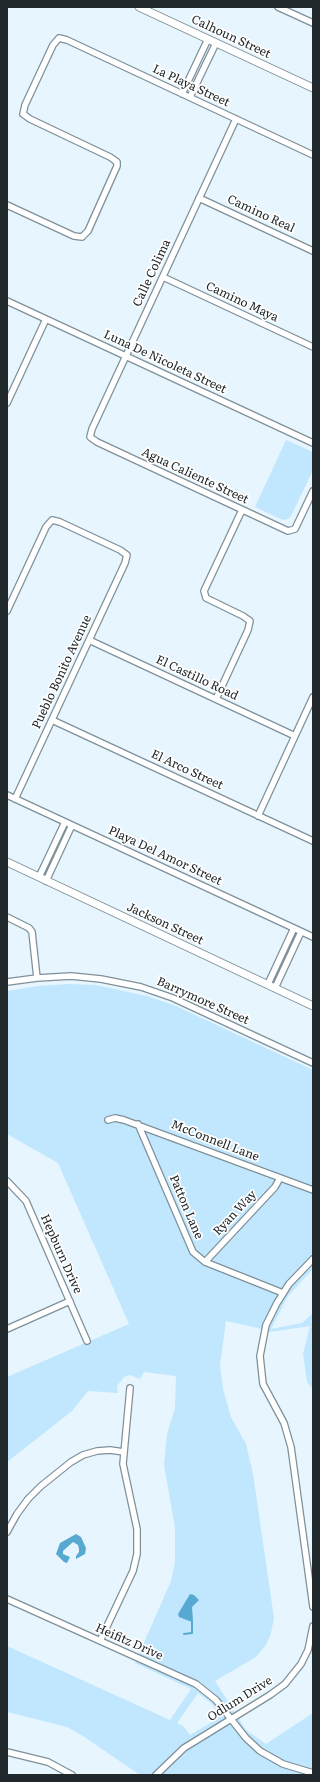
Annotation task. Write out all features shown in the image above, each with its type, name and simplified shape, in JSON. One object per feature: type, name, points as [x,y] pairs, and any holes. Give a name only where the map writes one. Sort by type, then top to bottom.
[{"type":"main road","name":"Calhoun Street","points":[[139,7],[313,88]]},
{"type":"main road","name":"Jackson Street","points":[[7,862],[313,1006]]},
{"type":"street","points":[[280,7],[313,23]]},
{"type":"street","name":"La Playa Street","points":[[7,204],[74,236],[82,238],[88,231],[115,170],[117,162],[110,157],[30,119],[23,114],[25,106],[53,45],[59,38],[67,40],[313,155]]},
{"type":"street","points":[[182,94],[208,39]]},
{"type":"street","points":[[190,97],[216,43]]},
{"type":"street","name":"Calle Colima","points":[[90,437],[92,428],[236,119]]},
{"type":"street","name":"Camino Real","points":[[200,198],[313,251]]},
{"type":"street","name":"Camino Maya","points":[[163,277],[313,347]]},
{"type":"street","name":"Luna De Nicoleta Street","points":[[7,301],[313,443]]},
{"type":"street","points":[[7,403],[46,319]]},
{"type":"street","name":"Agua Caliente Street","points":[[90,437],[97,442],[242,510],[284,529],[292,531],[297,524],[313,490]]},
{"type":"street","points":[[216,699],[248,630],[250,621],[206,598],[204,592],[242,510]]},
{"type":"street","name":"Pueblo Bonito Avenue","points":[[7,611],[46,527],[52,520],[87,534],[127,555],[125,563],[15,799]]},
{"type":"street","name":"El Castillo Road","points":[[89,640],[295,736]]},
{"type":"street","points":[[258,816],[313,697]]},
{"type":"street","name":"El Arco Street","points":[[52,720],[313,841]]},
{"type":"street","name":"Playa Del Amor Street","points":[[7,795],[313,937]]},
{"type":"street","points":[[39,877],[65,822]]},
{"type":"street","points":[[46,880],[72,825]]},
{"type":"street","points":[[7,917],[29,928],[32,932],[37,978]]},
{"type":"street","points":[[268,984],[294,928]]},
{"type":"street","points":[[275,988],[301,932]]},
{"type":"street","name":"Barrymore Street","points":[[7,982],[71,976],[101,979],[152,990],[184,1002],[313,1063]]},
{"type":"street","name":"McConnell Lane","points":[[108,1120],[115,1118],[138,1124],[313,1190]]},
{"type":"street","name":"Patton Lane","points":[[138,1124],[193,1252],[206,1262],[283,1293]]},
{"type":"street","name":"Ryan Way","points":[[206,1262],[275,1187],[280,1178]]},
{"type":"street","name":"Hepburn Drive","points":[[7,1181],[26,1201],[87,1341]]},
{"type":"street","points":[[313,1258],[283,1293],[266,1325],[261,1343],[261,1370],[263,1384],[284,1423],[291,1447],[313,1607]]},
{"type":"street","points":[[7,1329],[70,1302]]},
{"type":"street","points":[[100,1641],[133,1571],[137,1554],[137,1529],[124,1470],[124,1452],[130,1388]]},
{"type":"street","points":[[7,1532],[17,1514],[31,1496],[71,1462],[83,1455],[97,1451],[110,1450],[124,1452]]},
{"type":"street","name":"Heifitz Drive","points":[[7,1599],[196,1684],[216,1700],[246,1738],[268,1756],[292,1768],[313,1773]]},
{"type":"street","name":"Odlum Drive","points":[[156,1775],[184,1748],[270,1695],[293,1675],[308,1650],[313,1626]]},
{"type":"street","points":[[7,1752],[48,1762],[72,1775]]},
{"type":"shaded area","points":[[286,440],[313,452],[313,470],[291,516],[288,519],[283,520],[255,507]]},
{"type":"shaded area","points":[[68,984],[96,985],[147,996],[176,1006],[313,1070],[313,1269],[288,1296],[271,1329],[302,1323],[313,1313],[313,1389],[307,1382],[303,1354],[310,1326],[270,1332],[226,1321],[220,1365],[223,1389],[231,1417],[246,1444],[253,1474],[274,1618],[271,1633],[266,1645],[256,1657],[215,1681],[246,1730],[266,1744],[313,1713],[313,1775],[140,1775],[83,1736],[67,1727],[7,1712],[7,1646],[170,1720],[191,1689],[135,1663],[171,1581],[175,1562],[175,1528],[164,1465],[167,1434],[175,1408],[176,1376],[144,1372],[140,1379],[130,1375],[124,1377],[117,1386],[118,1393],[88,1391],[72,1411],[7,1462],[7,1377],[129,1324],[58,1163],[7,1134],[7,991],[38,986]],"holes":[[[198,1693],[211,1703],[218,1713],[215,1720],[190,1735],[184,1727],[177,1723]]]},
{"type":"water","points":[[76,1534],[81,1537],[86,1548],[85,1554],[76,1559],[79,1549],[78,1545],[73,1542],[63,1551],[63,1554],[70,1557],[67,1563],[64,1562],[56,1554],[60,1543]]},
{"type":"water","points":[[190,1594],[194,1595],[199,1600],[192,1607],[192,1622],[179,1617],[178,1614]]},
{"type":"waterway","points":[[184,1634],[192,1633],[192,1622]]}]
